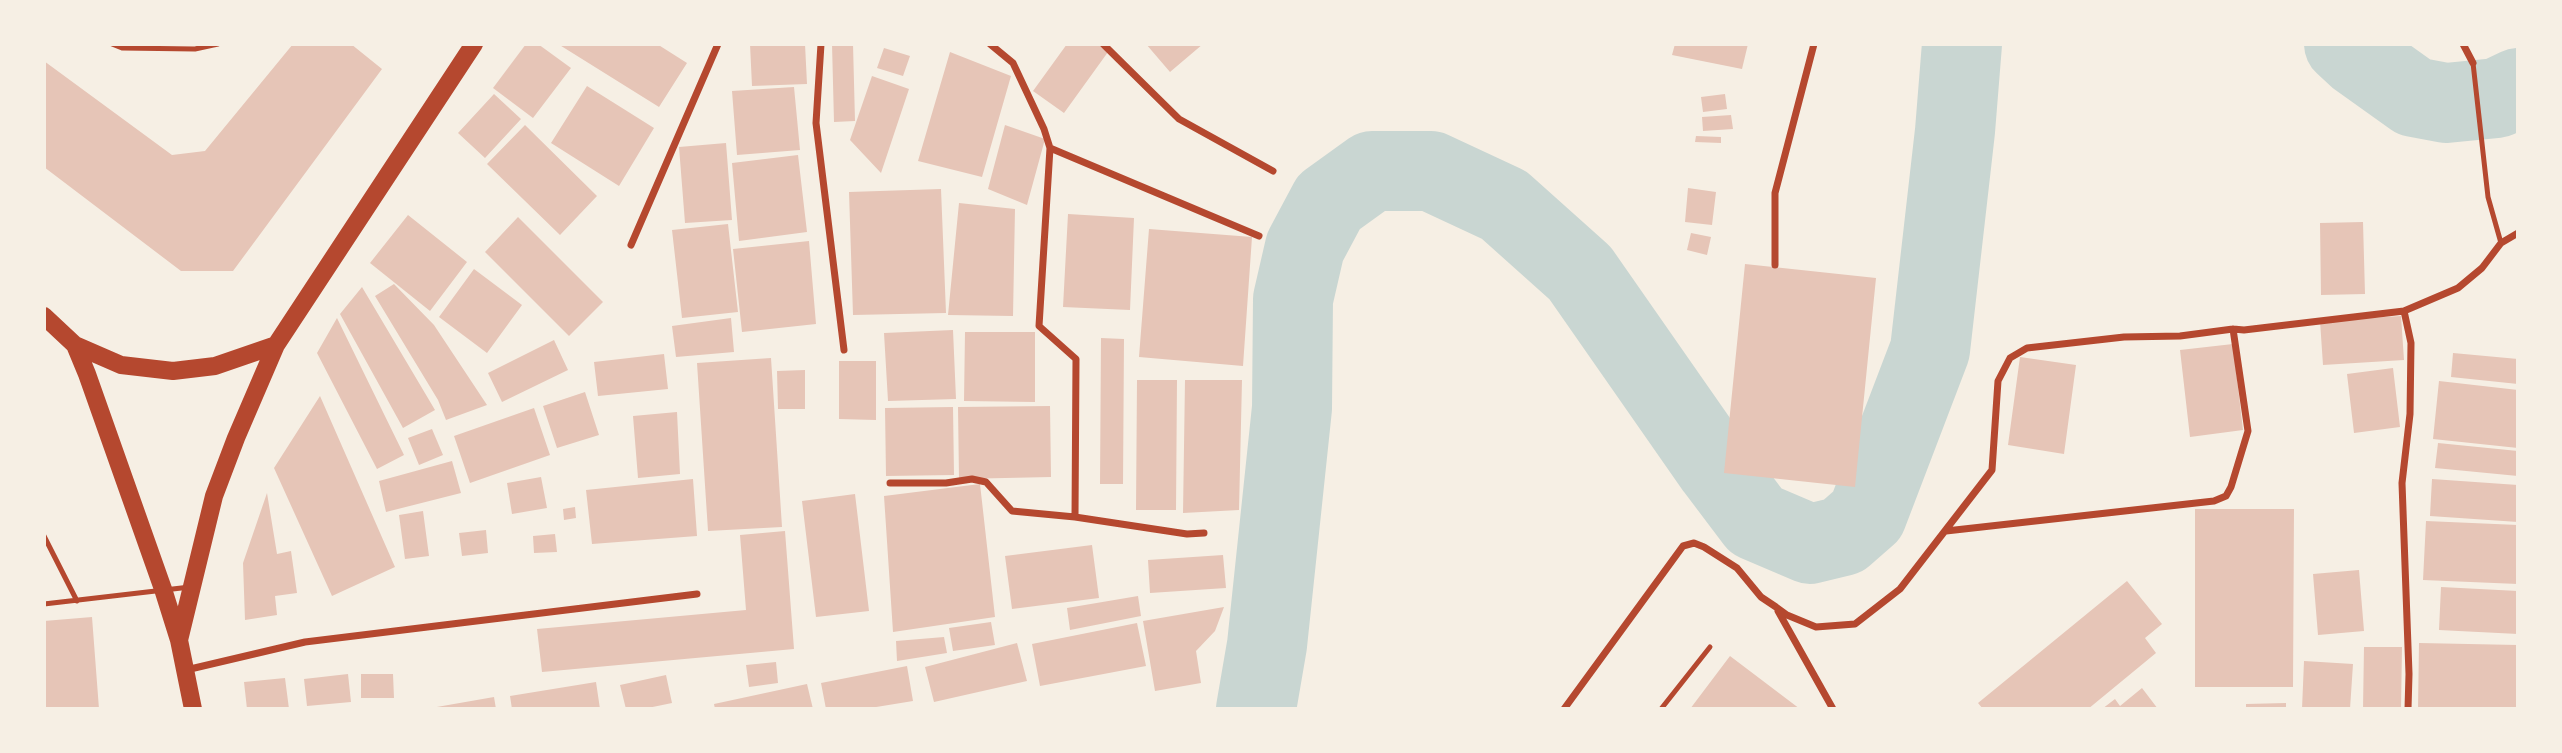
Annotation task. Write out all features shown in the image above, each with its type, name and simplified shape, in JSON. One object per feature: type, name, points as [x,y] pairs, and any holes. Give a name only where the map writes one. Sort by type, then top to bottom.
[{"type":"main road","points":[[178,640],[214,496],[276,345],[473,45]]},
{"type":"main road","points":[[44,316],[75,345],[121,365],[173,372],[215,366],[276,345]]},
{"type":"main road","points":[[75,345],[163,589],[178,640],[193,709]]},
{"type":"street","points":[[631,245],[718,44]]},
{"type":"street","points":[[821,44],[816,123],[844,350]]},
{"type":"street","points":[[990,44],[1013,63],[1050,148],[1039,326],[1076,359],[1075,517]]},
{"type":"street","points":[[1103,44],[1179,119],[1273,171]]},
{"type":"street","points":[[1775,265],[1775,193],[1814,44]]},
{"type":"street","points":[[2463,44],[2473,63]]},
{"type":"street","points":[[1050,148],[1259,236]]},
{"type":"street","points":[[1564,709],[1683,546],[1694,543],[1704,547],[1737,568],[1761,597],[1787,615],[1816,626],[1855,624],[1900,589],[1992,470],[1998,381],[2010,358],[2027,348],[2124,337],[2180,336],[2244,330],[2404,311],[2459,288],[2482,268],[2501,243],[2518,233]]},
{"type":"street","points":[[2404,311],[2411,343],[2410,414],[2402,483],[2408,709]]},
{"type":"street","points":[[1946,531],[2214,500],[2226,496],[2248,431],[2233,329]]},
{"type":"street","points":[[890,483],[946,483],[972,479],[986,482],[1012,511],[1075,517],[1187,534],[1204,533]]},
{"type":"street","points":[[185,670],[305,642],[696,594]]},
{"type":"street","points":[[1776,607],[1833,709]]},
{"type":"lane","points":[[112,44],[122,48],[195,49],[218,44]]},
{"type":"lane","points":[[2473,63],[2488,197],[2501,243]]},
{"type":"lane","points":[[44,536],[77,601]]},
{"type":"lane","points":[[44,604],[192,586]]},
{"type":"lane","points":[[1661,709],[1710,648]]},
{"type":"building","points":[[293,44],[351,44],[382,69],[233,271],[181,271],[44,167],[44,61],[172,155],[205,151]]},
{"type":"building","points":[[526,44],[538,44],[571,68],[533,118],[493,88]]},
{"type":"building","points":[[558,44],[657,44],[687,63],[659,107]]},
{"type":"building","points":[[750,44],[805,44],[807,84],[752,86]]},
{"type":"building","points":[[832,44],[853,44],[855,121],[834,122]]},
{"type":"building","points":[[1067,44],[1097,44],[1108,52],[1064,113],[1033,91]]},
{"type":"building","points":[[1146,44],[1203,44],[1170,72]]},
{"type":"building","points":[[1675,44],[1748,44],[1742,69],[1672,55]]},
{"type":"building","points":[[884,48],[910,56],[903,76],[877,68]]},
{"type":"building","points":[[950,52],[1011,76],[982,177],[918,161]]},
{"type":"building","points":[[872,76],[909,89],[881,173],[850,140]]},
{"type":"building","points":[[587,86],[654,128],[619,186],[551,143]]},
{"type":"building","points":[[794,87],[800,150],[737,155],[732,91]]},
{"type":"building","points":[[494,94],[521,119],[485,158],[458,133]]},
{"type":"building","points":[[1725,94],[1727,109],[1703,112],[1701,97]]},
{"type":"building","points":[[1731,115],[1733,129],[1703,131],[1702,117]]},
{"type":"building","points":[[525,125],[597,196],[560,235],[487,164]]},
{"type":"building","points":[[1005,125],[1045,139],[1027,205],[988,189]]},
{"type":"building","points":[[1696,136],[1721,137],[1721,143],[1695,142]]},
{"type":"building","points":[[726,143],[732,220],[685,223],[679,147]]},
{"type":"building","points":[[798,155],[807,232],[739,241],[732,163]]},
{"type":"building","points":[[1688,188],[1716,192],[1712,225],[1685,222]]},
{"type":"building","points":[[941,189],[946,313],[853,315],[849,192]]},
{"type":"building","points":[[959,203],[1015,209],[1013,316],[948,315]]},
{"type":"building","points":[[1068,214],[1134,218],[1130,310],[1063,307]]},
{"type":"building","points":[[408,215],[467,262],[430,311],[370,263]]},
{"type":"building","points":[[518,217],[603,302],[569,336],[485,252]]},
{"type":"building","points":[[2363,222],[2365,294],[2321,295],[2320,223]]},
{"type":"building","points":[[728,224],[738,312],[682,318],[672,230]]},
{"type":"building","points":[[1149,229],[1252,237],[1243,366],[1139,357]]},
{"type":"building","points":[[1691,233],[1711,237],[1707,255],[1687,250]]},
{"type":"building","points":[[809,241],[816,324],[742,332],[733,249]]},
{"type":"building","points":[[1745,264],[1876,278],[1855,487],[1724,473]]},
{"type":"building","points":[[474,269],[522,305],[487,353],[439,317]]},
{"type":"building","points":[[394,284],[434,325],[487,405],[446,420],[438,400],[375,296]]},
{"type":"building","points":[[362,287],[435,410],[403,428],[340,314]]},
{"type":"building","points":[[2401,316],[2404,360],[2323,365],[2320,321]]},
{"type":"building","points":[[337,318],[404,455],[377,469],[317,353]]},
{"type":"building","points":[[731,318],[734,352],[676,357],[672,326]]},
{"type":"building","points":[[953,330],[956,399],[888,401],[884,333]]},
{"type":"building","points":[[965,332],[1035,332],[1035,402],[964,401]]},
{"type":"building","points":[[1101,338],[1124,339],[1123,484],[1100,484]]},
{"type":"building","points":[[554,340],[568,370],[502,402],[488,373]]},
{"type":"building","points":[[2233,344],[2243,430],[2190,437],[2180,350]]},
{"type":"building","points":[[2453,353],[2518,359],[2518,384],[2451,377]]},
{"type":"building","points":[[664,354],[668,389],[598,396],[594,362]]},
{"type":"building","points":[[2020,357],[2076,365],[2064,454],[2008,445]]},
{"type":"building","points":[[771,358],[782,527],[708,531],[697,363]]},
{"type":"building","points":[[839,361],[876,361],[876,420],[839,419]]},
{"type":"building","points":[[2393,368],[2400,427],[2354,433],[2347,374]]},
{"type":"building","points":[[805,370],[805,409],[778,409],[777,371]]},
{"type":"building","points":[[1137,380],[1177,380],[1176,510],[1136,510]]},
{"type":"building","points":[[1185,380],[1242,380],[1239,510],[1183,513]]},
{"type":"building","points":[[2439,381],[2518,390],[2518,448],[2433,439]]},
{"type":"building","points":[[585,392],[599,435],[557,448],[543,406]]},
{"type":"building","points":[[320,396],[395,567],[332,596],[274,468]]},
{"type":"building","points":[[1050,406],[1051,477],[959,479],[958,407]]},
{"type":"building","points":[[953,407],[954,475],[886,476],[885,408]]},
{"type":"building","points":[[534,408],[550,455],[470,483],[454,436]]},
{"type":"building","points":[[677,412],[680,474],[638,478],[633,416]]},
{"type":"building","points":[[432,429],[443,455],[419,465],[408,438]]},
{"type":"building","points":[[2438,443],[2518,451],[2518,476],[2435,468]]},
{"type":"building","points":[[452,461],[461,493],[386,512],[379,481]]},
{"type":"building","points":[[541,477],[547,508],[512,514],[507,483]]},
{"type":"building","points":[[693,479],[697,536],[592,544],[586,490]]},
{"type":"building","points":[[2432,479],[2518,485],[2518,522],[2430,516]]},
{"type":"building","points":[[980,484],[995,617],[893,632],[884,496]]},
{"type":"building","points":[[267,493],[277,554],[291,551],[297,593],[275,596],[277,615],[245,620],[243,563]]},
{"type":"building","points":[[855,494],[869,611],[816,617],[802,501]]},
{"type":"building","points":[[575,507],[576,518],[564,520],[563,509]]},
{"type":"building","points":[[2195,509],[2294,509],[2293,687],[2195,687]]},
{"type":"building","points":[[423,511],[429,556],[405,559],[399,515]]},
{"type":"building","points":[[2426,521],[2518,525],[2518,584],[2423,580]]},
{"type":"building","points":[[486,530],[488,553],[462,556],[459,533]]},
{"type":"building","points":[[785,531],[794,649],[542,672],[537,629],[746,610],[740,535]]},
{"type":"building","points":[[555,534],[557,552],[534,553],[533,536]]},
{"type":"building","points":[[1092,545],[1099,598],[1012,609],[1005,556]]},
{"type":"building","points":[[1223,555],[1226,588],[1150,593],[1148,560]]},
{"type":"building","points":[[2359,570],[2364,631],[2318,635],[2313,574]]},
{"type":"building","points":[[2127,581],[2162,624],[2145,638],[2156,653],[2088,709],[1983,709],[1978,703]]},
{"type":"building","points":[[2441,587],[2518,591],[2518,634],[2439,630]]},
{"type":"building","points":[[1138,596],[1141,616],[1070,630],[1067,608]]},
{"type":"building","points":[[1224,607],[1215,631],[1196,651],[1201,683],[1155,691],[1143,621]]},
{"type":"building","points":[[92,617],[99,709],[44,709],[44,621]]},
{"type":"building","points":[[991,622],[995,645],[953,651],[949,628]]},
{"type":"building","points":[[1137,623],[1146,666],[1040,686],[1032,644]]},
{"type":"building","points":[[944,637],[947,653],[897,661],[896,641]]},
{"type":"building","points":[[1017,643],[1027,681],[934,702],[925,667]]},
{"type":"building","points":[[2419,643],[2518,645],[2518,709],[2418,709]]},
{"type":"building","points":[[2364,647],[2402,647],[2401,709],[2363,709]]},
{"type":"building","points":[[1730,656],[1800,709],[1690,709]]},
{"type":"building","points":[[2304,661],[2353,664],[2350,709],[2302,709]]},
{"type":"building","points":[[776,662],[778,683],[749,687],[746,665]]},
{"type":"building","points":[[907,666],[913,701],[864,709],[826,709],[821,683]]},
{"type":"building","points":[[348,674],[351,702],[307,706],[304,679]]},
{"type":"building","points":[[361,674],[393,674],[394,698],[361,698]]},
{"type":"building","points":[[666,675],[672,703],[643,709],[626,709],[620,685]]},
{"type":"building","points":[[285,678],[289,709],[247,709],[244,682]]},
{"type":"building","points":[[596,682],[600,709],[512,709],[510,696]]},
{"type":"building","points":[[807,684],[813,709],[715,709],[714,704]]},
{"type":"building","points":[[2142,688],[2158,709],[2102,709],[2115,699],[2120,706]]},
{"type":"building","points":[[494,697],[496,709],[431,709],[431,708]]},
{"type":"building","points":[[2286,703],[2286,709],[2246,709],[2246,704]]},
{"type":"waterway","points":[[1256,709],[1267,645],[1292,408],[1293,299],[1305,247],[1329,202],[1372,171],[1431,171],[1504,205],[1580,273],[1756,521],[1810,544],[1843,536],[1867,515],[1930,350],[1962,44]]},
{"type":"waterway","points":[[2344,44],[2414,97],[2446,103],[2497,98],[2518,88]]}]
